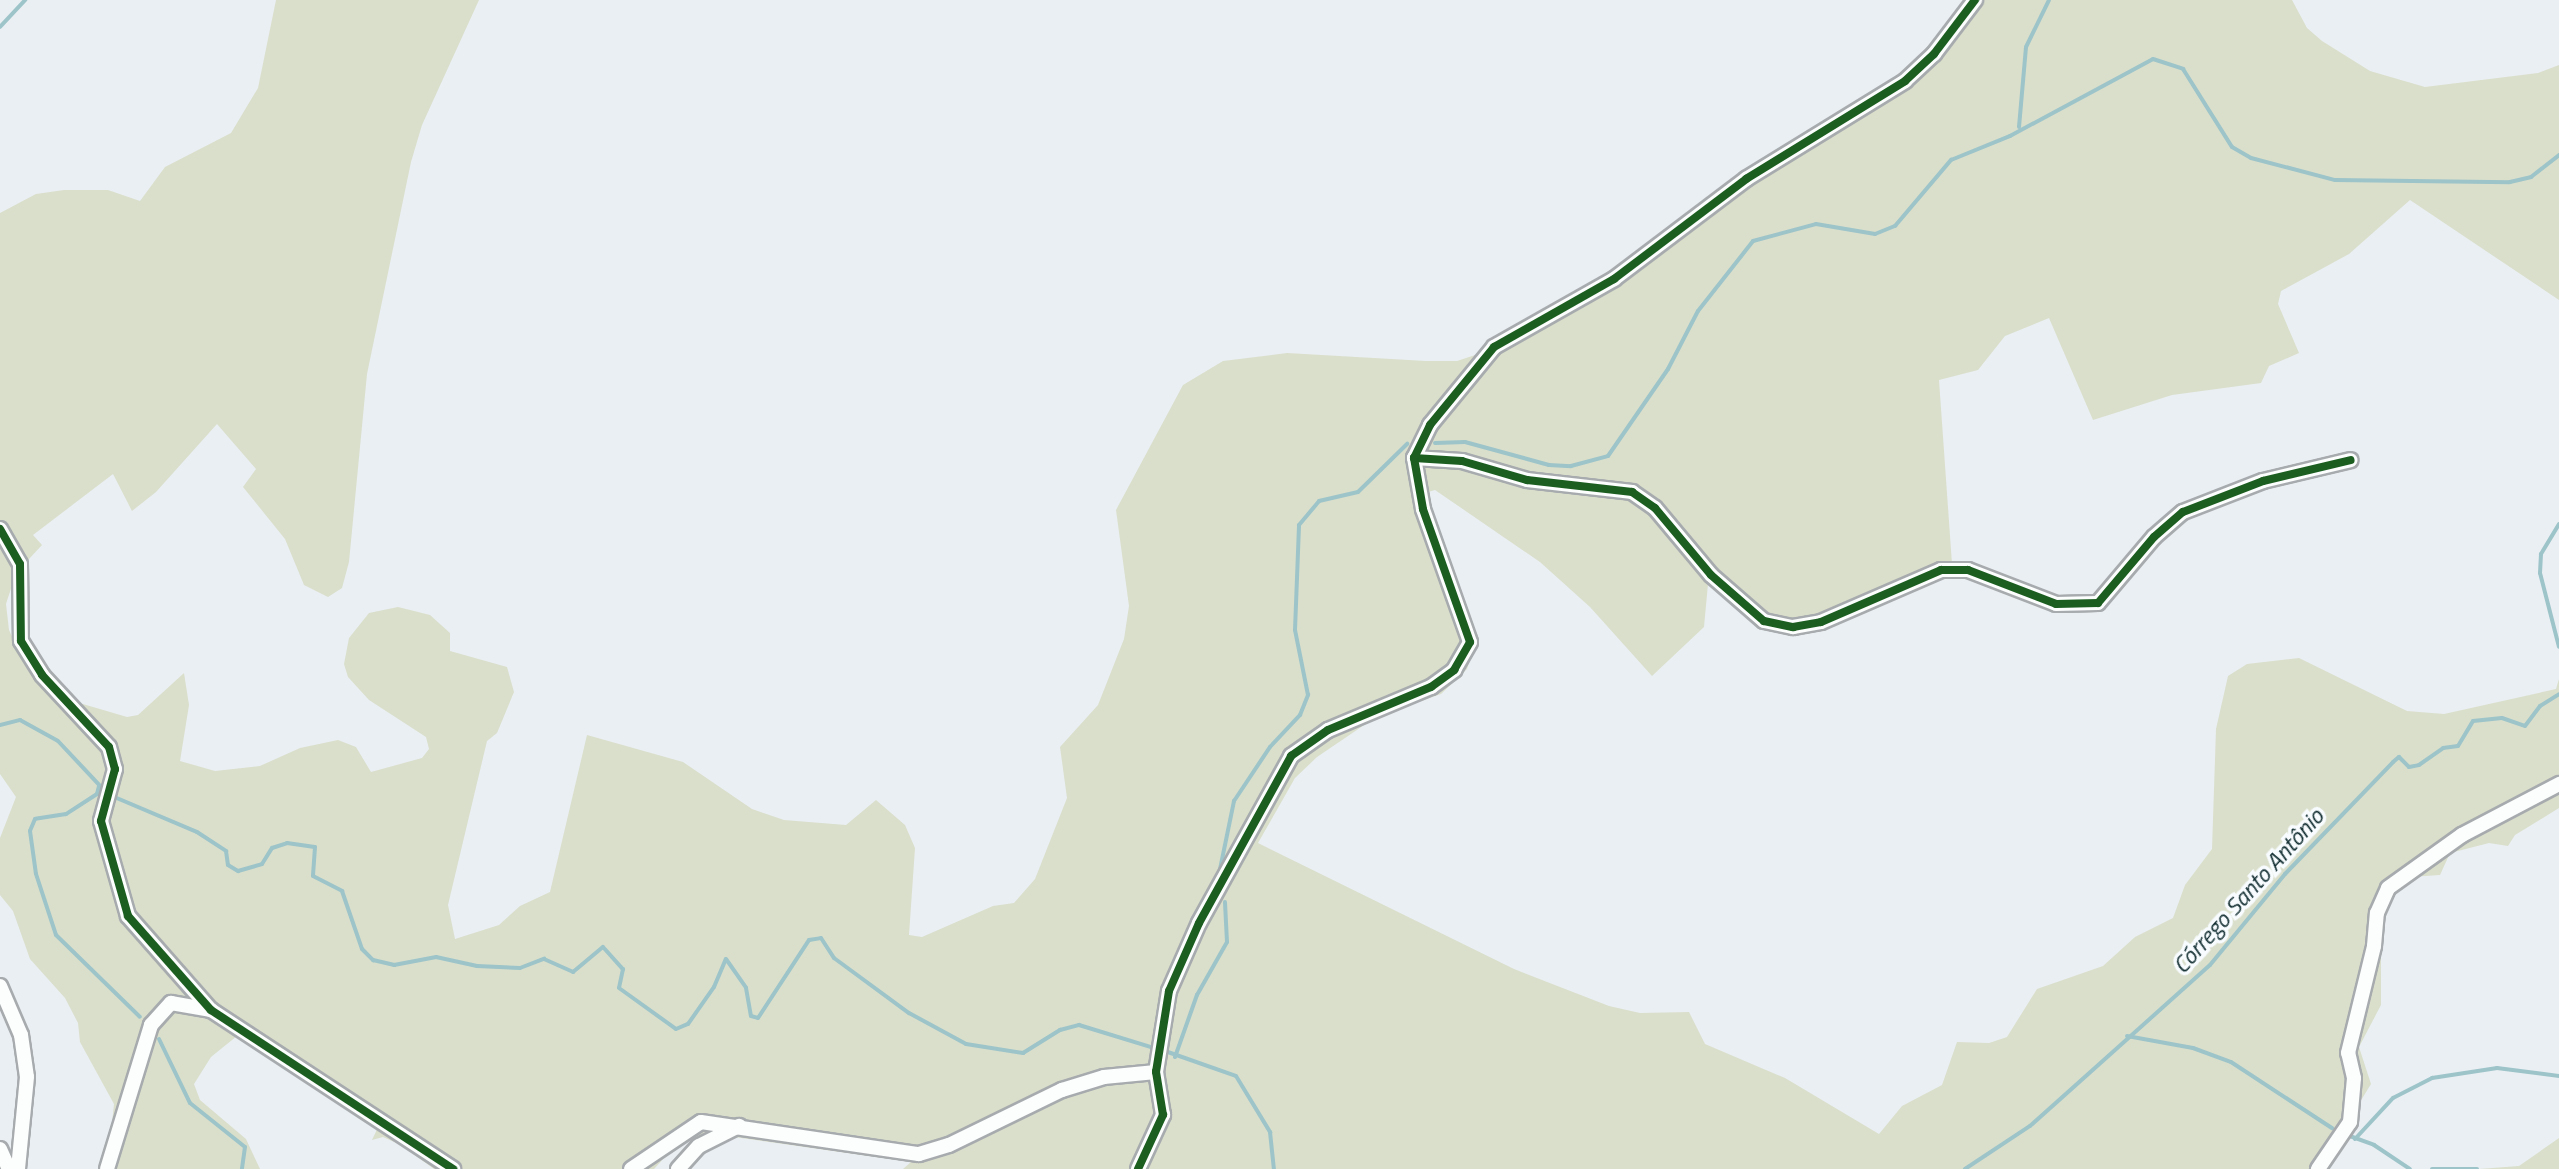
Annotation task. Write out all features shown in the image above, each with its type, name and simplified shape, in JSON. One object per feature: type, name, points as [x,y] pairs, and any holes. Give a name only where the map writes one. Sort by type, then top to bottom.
[{"type":"street","points":[[1138,1169],[1163,1115],[1156,1072],[1169,991],[1199,923],[1291,756],[1328,730],[1431,687],[1454,670],[1470,642],[1423,509],[1414,458],[1430,425],[1494,347],[1614,279],[1746,179],[1905,81],[1934,54],[1975,0]]},
{"type":"street","points":[[1414,458],[1462,461],[1527,480],[1632,492],[1655,508],[1711,575],[1764,621],[1793,627],[1821,622],[1941,570],[1968,570],[2056,604],[2098,603],[2154,537],[2183,512],[2263,481],[2351,460]]},
{"type":"street","points":[[0,529],[20,564],[21,641],[42,675],[109,747],[115,769],[103,801],[101,821],[128,916],[211,1010],[453,1169]]},
{"type":"street","points":[[2318,1169],[2350,1122],[2354,1078],[2348,1053],[2372,959],[2377,913],[2388,888],[2462,835],[2559,784]]},
{"type":"street","points":[[0,986],[21,1035],[27,1077],[18,1169]]},
{"type":"street","points":[[107,1169],[151,1025],[171,1003],[211,1010]]},
{"type":"street","points":[[631,1169],[701,1122],[739,1125],[919,1154],[949,1145],[1062,1090],[1104,1077],[1156,1072]]},
{"type":"street","points":[[678,1169],[699,1146],[739,1125]]},
{"type":"street","points":[[0,1149],[9,1169]]},
{"type":"green space","points":[[276,0],[479,0],[422,125],[411,162],[367,374],[349,562],[342,588],[328,597],[304,585],[285,539],[243,487],[256,469],[217,424],[156,492],[132,511],[113,474],[33,535],[42,545],[16,573],[6,604],[9,630],[24,662],[59,697],[127,717],[138,715],[184,673],[189,705],[180,761],[215,771],[260,766],[300,748],[338,740],[356,747],[371,772],[422,758],[429,749],[426,737],[369,700],[348,677],[344,664],[349,638],[369,613],[398,607],[430,615],[450,633],[450,651],[507,667],[514,692],[497,733],[487,741],[448,905],[455,939],[499,925],[520,906],[550,892],[587,735],[683,762],[752,809],[784,820],[846,825],[876,800],[905,825],[915,848],[909,935],[922,937],[993,906],[1014,903],[1035,879],[1067,798],[1060,747],[1098,705],[1124,639],[1129,606],[1116,510],[1183,385],[1223,361],[1287,353],[1426,361],[1457,361],[1478,354],[1534,325],[1899,87],[1980,0],[2292,0],[2307,28],[2322,41],[2370,71],[2425,87],[2538,73],[2559,65],[2559,300],[2410,200],[2349,254],[2281,291],[2278,304],[2299,353],[2269,366],[2261,383],[2172,395],[2093,420],[2049,318],[2005,336],[1978,370],[1939,380],[1952,564],[1811,622],[1769,621],[1716,573],[1708,584],[1704,627],[1652,676],[1590,607],[1540,562],[1435,490],[1428,492],[1428,528],[1478,636],[1467,669],[1441,694],[1376,717],[1317,757],[1295,778],[1258,843],[1514,969],[1609,1006],[1640,1013],[1689,1012],[1705,1044],[1785,1078],[1879,1134],[1902,1106],[1942,1085],[1957,1042],[1989,1043],[2007,1037],[2037,989],[2103,966],[2135,937],[2173,918],[2185,885],[2212,849],[2216,729],[2228,676],[2247,664],[2299,658],[2407,711],[2444,714],[2556,689],[2559,679],[2559,808],[2515,835],[2508,846],[2489,843],[2450,853],[2440,875],[2410,877],[2391,895],[2381,918],[2381,1005],[2359,1047],[2371,1084],[2319,1169],[903,1169],[911,1162],[706,1133],[676,1145],[654,1169],[434,1169],[401,1145],[383,1137],[372,1140],[381,1121],[249,1038],[237,1036],[211,1057],[194,1084],[200,1100],[246,1139],[260,1169],[107,1169],[114,1104],[80,1042],[78,1023],[65,998],[30,959],[13,911],[0,895],[0,838],[16,797],[0,774],[0,213],[36,194],[64,190],[108,190],[140,201],[165,167],[231,133],[258,88]]},
{"type":"green space","points":[[2559,1138],[2559,1169],[2479,1169],[2519,1166]]},
{"type":"waterway","points":[[0,27],[25,0]]},
{"type":"waterway","points":[[2019,127],[2026,47],[2049,0]]},
{"type":"waterway","points":[[1435,443],[1465,442],[1549,465],[1571,466],[1608,456],[1668,369],[1698,311],[1753,241],[1816,224],[1875,234],[1895,226],[1951,160],[2010,136],[2153,59],[2183,69],[2232,147],[2251,158],[2335,180],[2510,182],[2531,177],[2559,155]]},
{"type":"waterway","points":[[1218,879],[1234,801],[1270,747],[1300,715],[1308,695],[1295,630],[1299,525],[1319,501],[1358,492],[1407,444]]},
{"type":"waterway","name":"Córrego Santo Antônio","points":[[2559,524],[2541,554],[2540,573],[2559,647]]},
{"type":"waterway","name":"Córrego Santo Antônio","points":[[1965,1169],[2030,1126],[2210,965],[2285,874],[2399,757],[2409,767],[2419,765],[2443,748],[2458,746],[2473,721],[2502,718],[2525,726],[2540,706],[2559,694]]},
{"type":"waterway","points":[[0,725],[20,720],[58,741],[105,791]]},
{"type":"waterway","points":[[99,786],[97,794],[66,814],[35,819],[30,831],[36,874],[56,935],[140,1017]]},
{"type":"waterway","points":[[112,796],[197,832],[226,851],[228,865],[238,871],[262,864],[272,848],[287,843],[315,847],[313,876],[342,891],[362,949],[373,960],[394,965],[436,957],[477,966],[520,968],[544,959],[573,972],[603,947],[623,969],[619,988],[676,1029],[688,1024],[714,987],[726,959],[746,988],[751,1016],[758,1018],[809,940],[821,938],[834,958],[909,1013],[966,1044],[1023,1053],[1060,1030],[1079,1025],[1154,1048]]},
{"type":"waterway","points":[[1175,1057],[1197,995],[1227,942],[1225,902]]},
{"type":"waterway","points":[[2127,1036],[2193,1048],[2231,1062],[2332,1128]]},
{"type":"waterway","points":[[159,1039],[190,1103],[245,1147],[242,1169]]},
{"type":"waterway","points":[[1165,1051],[1236,1076],[1270,1132],[1274,1169]]},
{"type":"waterway","points":[[2355,1139],[2393,1098],[2432,1078],[2497,1068],[2559,1076]]},
{"type":"waterway","points":[[2347,1135],[2374,1145],[2410,1169]]},
{"type":"waterway","points":[[2432,1169],[2477,1169]]},
{"type":"cycle path","points":[[1138,1169],[1163,1115],[1156,1072],[1169,991],[1199,923],[1291,756],[1328,730],[1431,687],[1454,670],[1470,642],[1423,509],[1414,458],[1430,425],[1494,347],[1614,279],[1746,179],[1905,81],[1934,54],[1975,0]]},
{"type":"cycle path","points":[[1414,458],[1462,461],[1527,480],[1632,492],[1655,508],[1711,575],[1764,621],[1793,627],[1821,622],[1941,570],[1968,570],[2056,604],[2098,603],[2154,537],[2183,512],[2263,481],[2351,460]]},
{"type":"cycle path","points":[[0,529],[20,564],[21,641],[42,675],[109,747],[115,769],[101,821],[128,916],[211,1010],[453,1169]]}]
